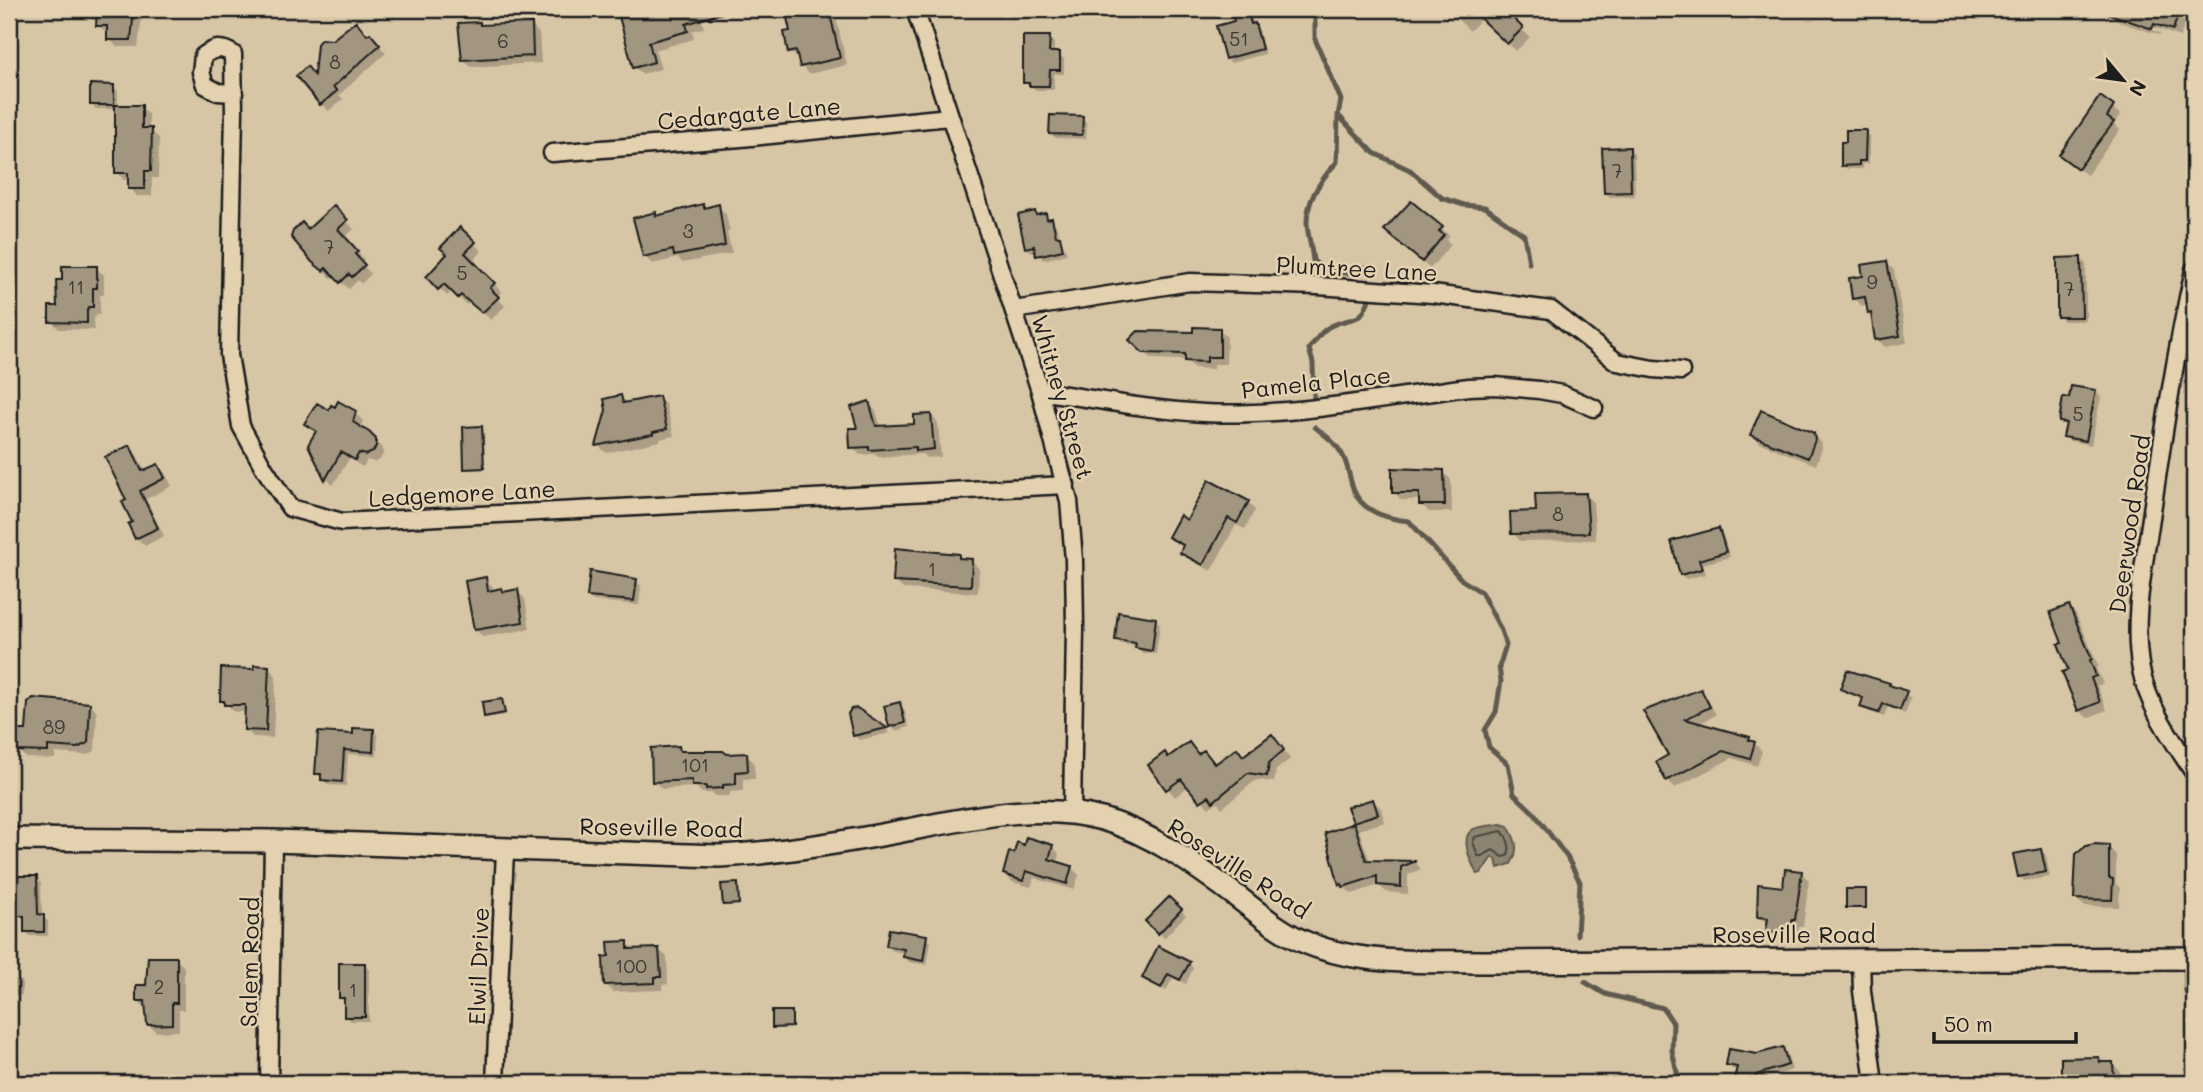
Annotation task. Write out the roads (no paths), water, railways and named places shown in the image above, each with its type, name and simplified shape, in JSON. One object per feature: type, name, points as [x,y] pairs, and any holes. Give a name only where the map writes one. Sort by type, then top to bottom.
[{"type":"street","name":"Whitney Street","points":[[915,9],[1040,391],[1066,485],[1072,520],[1074,560],[1072,813]]},
{"type":"street","name":"Ledgemore Lane","points":[[234,93],[229,355],[241,426],[290,508],[342,522],[1066,485]]},
{"type":"street","name":"Cedargate Lane","points":[[552,153],[741,138],[949,117]]},
{"type":"street","name":"Deerwood Road","points":[[2194,270],[2172,376],[2138,628],[2141,668],[2148,694],[2161,721],[2194,773]]},
{"type":"street","name":"Plumtree Lane","points":[[1014,310],[1190,282],[1318,286],[1433,294],[1551,310],[1617,362],[1681,371]]},
{"type":"street","name":"Pamela Place","points":[[1040,391],[1203,413],[1241,413],[1281,411],[1495,386],[1562,394],[1594,408]]},
{"type":"street","name":"Roseville Road","points":[[9,839],[274,841],[648,855],[759,854],[993,816],[1036,812],[1072,813],[1102,819],[1178,855],[1297,939],[1331,953],[1376,959],[1483,962],[2194,958]]},
{"type":"street","name":"Salem Road","points":[[269,1083],[274,841]]},
{"type":"street","name":"Elwil Drive","points":[[495,1083],[505,850]]},
{"type":"street","points":[[2194,958],[2194,990]]},
{"type":"street","points":[[1861,960],[1862,991],[1874,1083]]},
{"type":"water","points":[[1501,824],[1508,826],[1515,840],[1514,859],[1511,864],[1498,868],[1496,859],[1492,857],[1481,873],[1477,874],[1468,851],[1468,834],[1478,828]]},
{"type":"waterway","points":[[1315,9],[1315,39],[1341,100],[1337,162],[1316,189],[1308,213],[1307,226],[1313,261],[1328,270],[1342,273],[1366,267],[1376,268]]},
{"type":"waterway","points":[[1338,115],[1374,153],[1410,170],[1442,198],[1464,205],[1485,207],[1524,235],[1529,263]]},
{"type":"waterway","points":[[1314,398],[1313,363],[1309,349],[1329,327],[1360,316],[1370,297]]},
{"type":"waterway","points":[[1315,427],[1340,450],[1358,498],[1370,509],[1385,516],[1409,521],[1462,580],[1481,592],[1500,628],[1506,645],[1499,667],[1501,681],[1496,712],[1485,730],[1489,747],[1508,764],[1514,794],[1534,813],[1567,857],[1580,882],[1577,935]]},
{"type":"waterway","points":[[1585,982],[1605,994],[1663,1008],[1673,1023],[1672,1051],[1679,1080],[1683,1083]]}]
